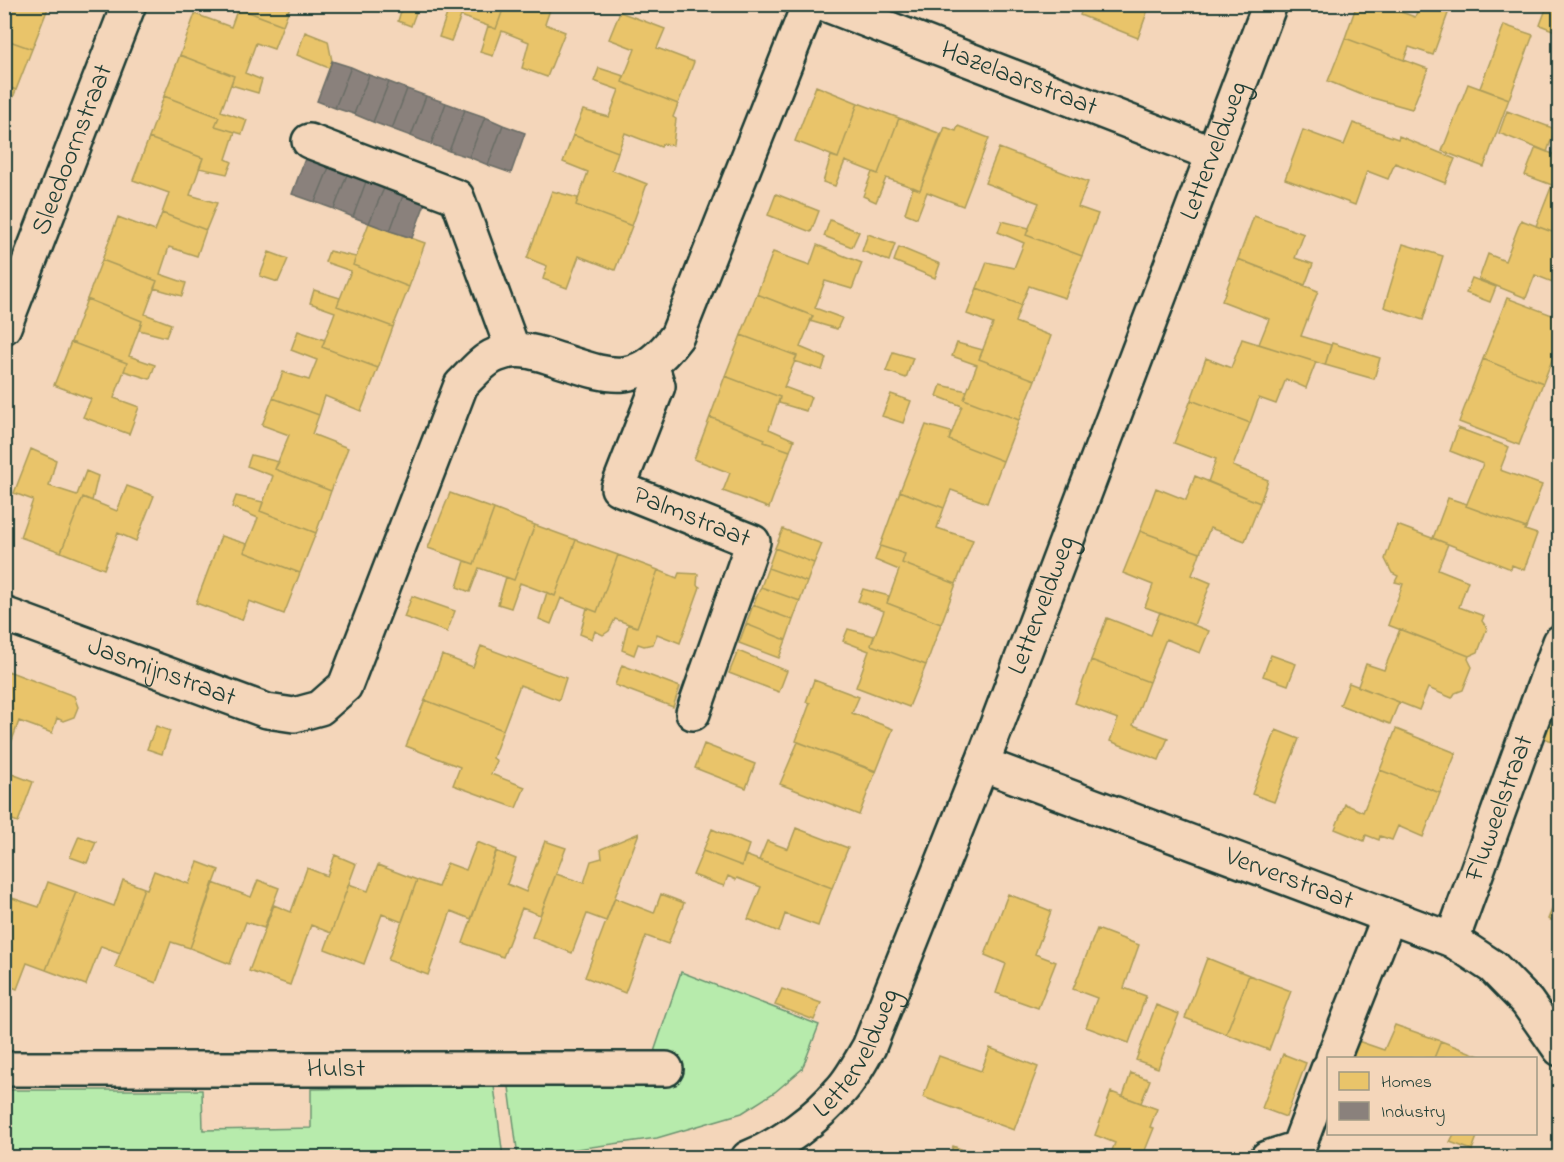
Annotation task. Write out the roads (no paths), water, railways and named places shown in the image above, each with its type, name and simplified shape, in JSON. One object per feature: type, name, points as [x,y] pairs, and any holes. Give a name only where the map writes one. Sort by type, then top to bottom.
[{"type":"street","name":"Sleedoornstraat","points":[[4,327],[129,4]]},
{"type":"street","points":[[309,141],[457,197],[513,350],[535,352],[607,375],[626,375],[651,364],[666,351],[677,336],[808,4]]},
{"type":"street","name":"Hazelaarstraat","points":[[825,4],[1213,154]]},
{"type":"street","name":"Letterveldweg","points":[[765,1155],[816,1115],[842,1089],[869,1047],[982,764],[1270,4]]},
{"type":"street","name":"Jasmijnstraat","points":[[4,614],[267,711],[294,715],[320,708],[345,686],[461,385],[494,356],[513,350]]},
{"type":"street","name":"Palmstraat","points":[[651,364],[658,386],[618,488],[753,542],[693,713]]},
{"type":"street","name":"Fluweelstraat","points":[[1452,940],[1560,642]]},
{"type":"street","name":"Ververstraat","points":[[982,764],[1452,940],[1493,967],[1527,1002],[1560,1049]]},
{"type":"street","points":[[1334,1057],[1389,917]]},
{"type":"street","name":"Hulst","points":[[4,1069],[666,1069]]},
{"type":"street","points":[[1267,1158],[1298,1148],[1327,1074]]}]
